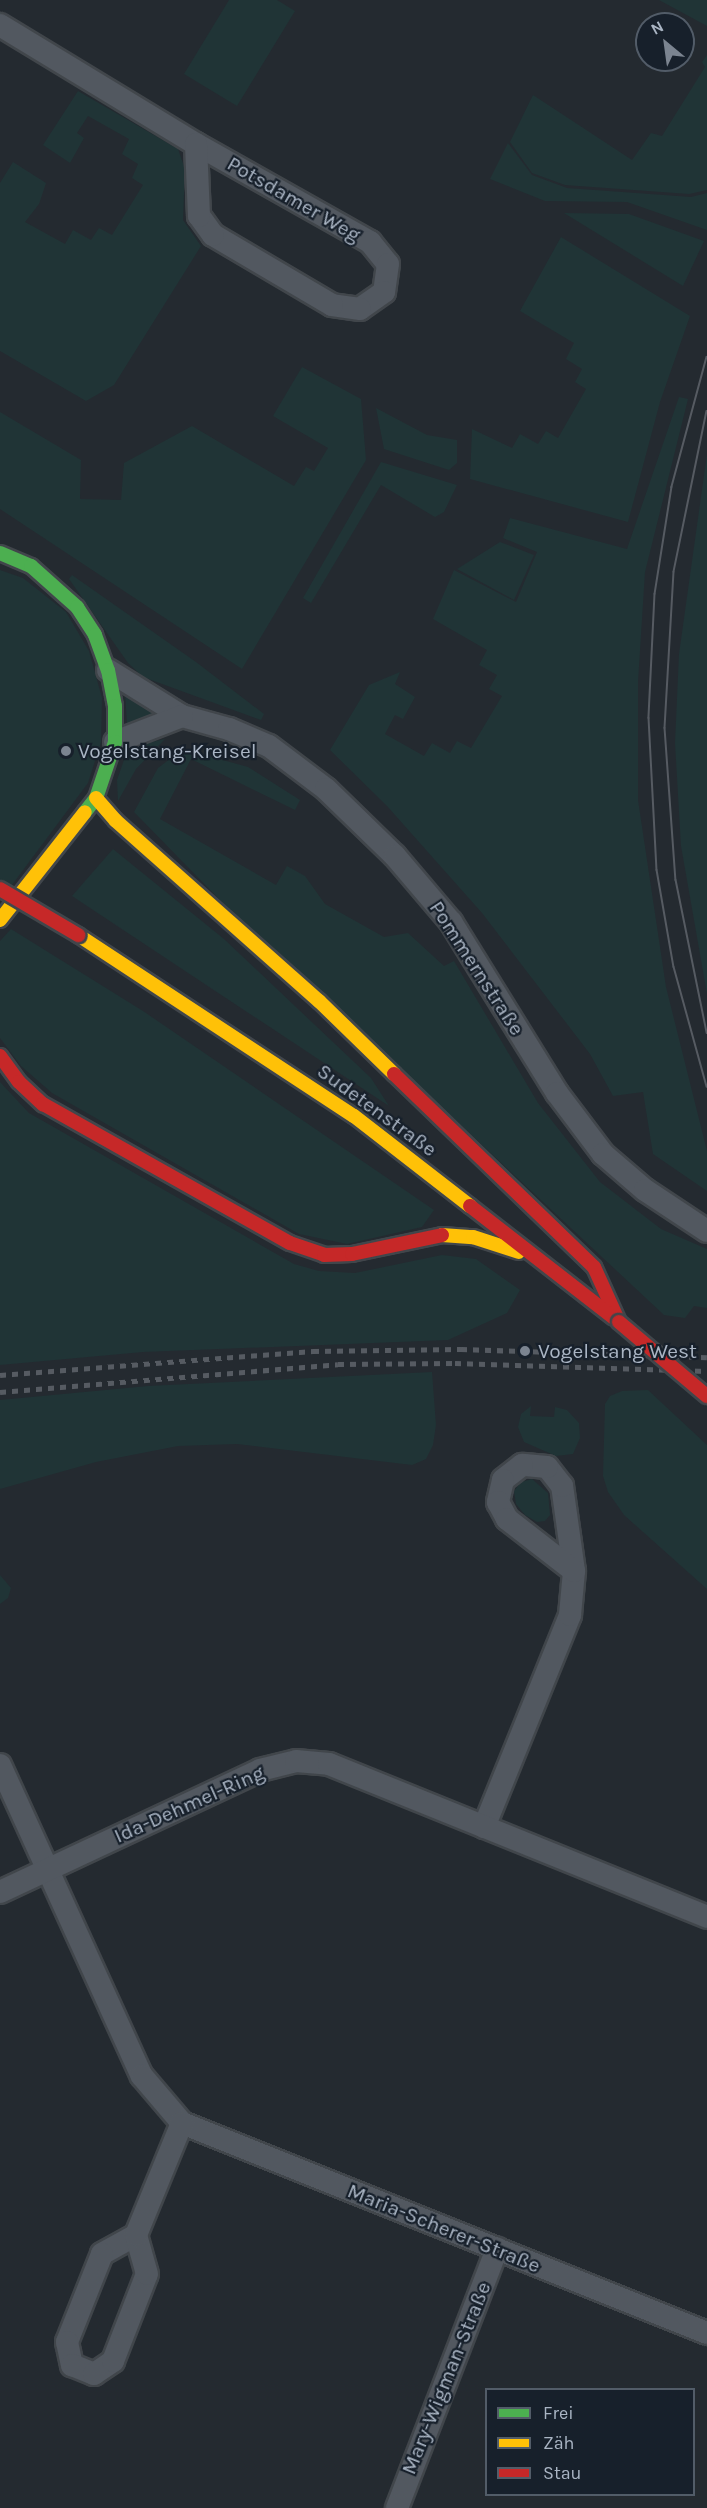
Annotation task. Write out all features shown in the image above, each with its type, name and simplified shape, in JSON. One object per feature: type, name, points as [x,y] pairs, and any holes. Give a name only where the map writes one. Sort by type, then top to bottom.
[{"type":"main road","points":[[0,553],[31,566],[77,607],[95,635],[108,670],[115,706],[114,742],[96,798],[0,920]]},
{"type":"main road","points":[[96,798],[116,821],[319,1001],[594,1267],[620,1323]]},
{"type":"main road","name":"Sudetenstraße","points":[[0,889],[78,935],[354,1116],[542,1259],[707,1396]]},
{"type":"main road","points":[[0,1056],[19,1082],[44,1104],[290,1243],[324,1255],[352,1254],[441,1235],[473,1237],[542,1259]]},
{"type":"street","name":"Potsdamer Weg","points":[[0,25],[196,144],[369,242],[388,264],[384,292],[360,309],[332,305],[213,235],[199,216],[196,144]]},
{"type":"street","name":"Pommernstraße","points":[[108,670],[182,716],[229,729],[269,746],[326,789],[395,856],[452,922],[584,1131],[603,1154],[645,1190],[707,1231]]},
{"type":"street","points":[[114,742],[182,716]]},
{"type":"street","name":"Pommernstraße","points":[[684,1216],[707,1220]]},
{"type":"street","points":[[484,1827],[567,1624],[574,1571],[562,1486],[547,1467],[522,1465],[503,1480],[498,1502],[507,1519],[574,1571]]},
{"type":"street","name":"Ida-Dehmel-Ring","points":[[0,1892],[260,1770],[296,1761],[329,1764],[707,1917]]},
{"type":"street","name":"Maria-Scherer-Straße","points":[[0,1765],[142,2076],[182,2122],[707,2333]]},
{"type":"street","points":[[136,2235],[102,2254],[67,2342],[72,2365],[94,2374],[112,2361],[147,2274],[136,2235],[182,2122]]},
{"type":"street","name":"Mary-Wigman-Straße","points":[[397,2508],[497,2249]]},
{"type":"green space","points":[[229,0],[277,0],[295,11],[237,106],[184,74]]},
{"type":"green space","points":[[659,0],[707,0],[707,26],[695,20],[695,12],[681,12]]},
{"type":"green space","points":[[707,55],[707,190],[689,194],[565,185],[532,173],[510,142],[533,95],[632,160],[651,133],[662,136],[705,67],[702,62]]},
{"type":"green space","points":[[78,91],[178,149],[185,169],[183,220],[201,246],[114,385],[86,401],[0,351],[0,183],[13,162],[46,183],[39,204],[25,222],[65,244],[73,230],[91,240],[99,228],[112,235],[143,185],[132,178],[138,164],[122,154],[129,139],[88,116],[77,133],[84,138],[70,163],[43,145]]},
{"type":"green space","points":[[508,143],[532,175],[567,188],[691,197],[707,193],[707,230],[627,202],[545,201],[490,179]]},
{"type":"green space","points":[[564,213],[629,214],[704,241],[683,286]]},
{"type":"green space","points":[[561,237],[690,316],[660,402],[628,522],[470,479],[472,429],[512,448],[520,434],[538,444],[546,431],[558,438],[586,389],[575,382],[582,369],[566,359],[574,343],[520,311]]},
{"type":"green space","points":[[302,367],[361,399],[366,460],[242,669],[0,509],[0,412],[81,460],[80,499],[121,500],[124,463],[192,426],[294,486],[306,467],[314,471],[328,448],[273,416]]},
{"type":"green space","points":[[679,397],[688,399],[645,572],[638,682],[638,800],[666,987],[707,1151],[707,1191],[653,1154],[643,1092],[613,1096],[590,1054],[482,913],[387,806],[330,750],[369,685],[400,672],[395,684],[415,697],[403,719],[395,715],[385,734],[424,756],[432,743],[450,753],[457,741],[471,748],[502,696],[489,689],[497,675],[479,665],[487,650],[433,619],[454,570],[516,602],[537,552],[503,538],[510,518],[627,549]]},
{"type":"green space","points":[[376,408],[427,435],[457,440],[457,463],[449,470],[384,449]]},
{"type":"green space","points":[[707,454],[707,994],[681,846],[675,743],[679,654]]},
{"type":"green space","points":[[381,462],[457,485],[444,512],[435,517],[381,485],[311,603],[303,598]]},
{"type":"green space","points":[[500,542],[534,555],[514,600],[457,569]]},
{"type":"green space","points":[[0,570],[23,578],[66,612],[89,651],[102,698],[101,742],[88,783],[0,901]]},
{"type":"green space","points":[[72,575],[196,662],[264,714],[261,720],[143,677],[128,663],[69,579]]},
{"type":"green space","points":[[125,692],[157,712],[127,724]]},
{"type":"green space","points":[[165,739],[136,769],[118,801],[117,780],[125,757],[147,743]]},
{"type":"green space","points":[[183,749],[248,767],[300,800],[295,810],[191,759],[160,819],[276,885],[287,866],[305,876],[325,904],[384,937],[408,933],[444,966],[454,961],[538,1103],[600,1182],[661,1229],[707,1249],[707,1308],[694,1306],[685,1318],[664,1315],[221,901],[134,812],[158,768]]},
{"type":"green space","points":[[113,849],[224,939],[371,1078],[389,1106],[72,896]]},
{"type":"green space","points":[[11,929],[143,1011],[434,1210],[422,1227],[347,1244],[299,1234],[52,1093],[21,1066],[0,1038],[0,941]]},
{"type":"green space","points":[[0,1082],[29,1113],[294,1264],[319,1271],[355,1273],[442,1255],[476,1259],[520,1290],[507,1313],[448,1340],[143,1352],[0,1365]]},
{"type":"green space","points":[[432,1372],[436,1425],[433,1445],[426,1459],[412,1465],[237,1444],[178,1446],[96,1462],[0,1489],[0,1400],[148,1386]]},
{"type":"green space","points":[[648,1390],[707,1445],[707,1589],[624,1515],[608,1492],[603,1476],[605,1404],[610,1396],[622,1391]]},
{"type":"green space","points":[[531,1406],[530,1416],[554,1417],[555,1407],[567,1410],[579,1423],[580,1438],[573,1454],[556,1456],[524,1442],[518,1427],[521,1414]]},
{"type":"green space","points":[[532,1479],[548,1493],[550,1515],[545,1521],[537,1522],[525,1515],[516,1504],[514,1491],[521,1482]]},
{"type":"green space","points":[[0,1575],[11,1588],[8,1598],[0,1604]]},
{"type":"tram line","points":[[707,357],[672,487],[655,594],[649,718],[657,870],[674,967],[707,1087]]},
{"type":"tram line","points":[[707,411],[674,572],[665,728],[676,880],[707,1033]]},
{"type":"railway","points":[[0,1375],[313,1351],[461,1349],[707,1357]]},
{"type":"railway","points":[[0,1392],[338,1364],[455,1363],[707,1371]]},
{"type":"traffic: fast","points":[[0,553],[31,566],[77,607],[95,635],[108,670],[115,706],[115,742],[96,798],[85,812]]},
{"type":"traffic: slow","points":[[96,798],[116,821],[319,1001],[394,1074]]},
{"type":"traffic: slow","points":[[0,920],[85,812]]},
{"type":"traffic: slow","points":[[78,935],[354,1116],[470,1206]]},
{"type":"traffic: slow","points":[[442,1235],[473,1237],[519,1252]]},
{"type":"traffic: jam","points":[[0,889],[78,935]]},
{"type":"traffic: jam","points":[[0,1056],[19,1082],[43,1104],[290,1243],[324,1255],[352,1254],[442,1235]]},
{"type":"traffic: jam","points":[[394,1074],[594,1267],[619,1322]]},
{"type":"traffic: jam","points":[[470,1206],[614,1318]]},
{"type":"traffic: jam","points":[[619,1322],[707,1396]]},
{"type":"place","name":"Vogelstang-Kreisel","points":[[66,751]]},
{"type":"place","name":"Vogelstang West","points":[[525,1351]]}]
